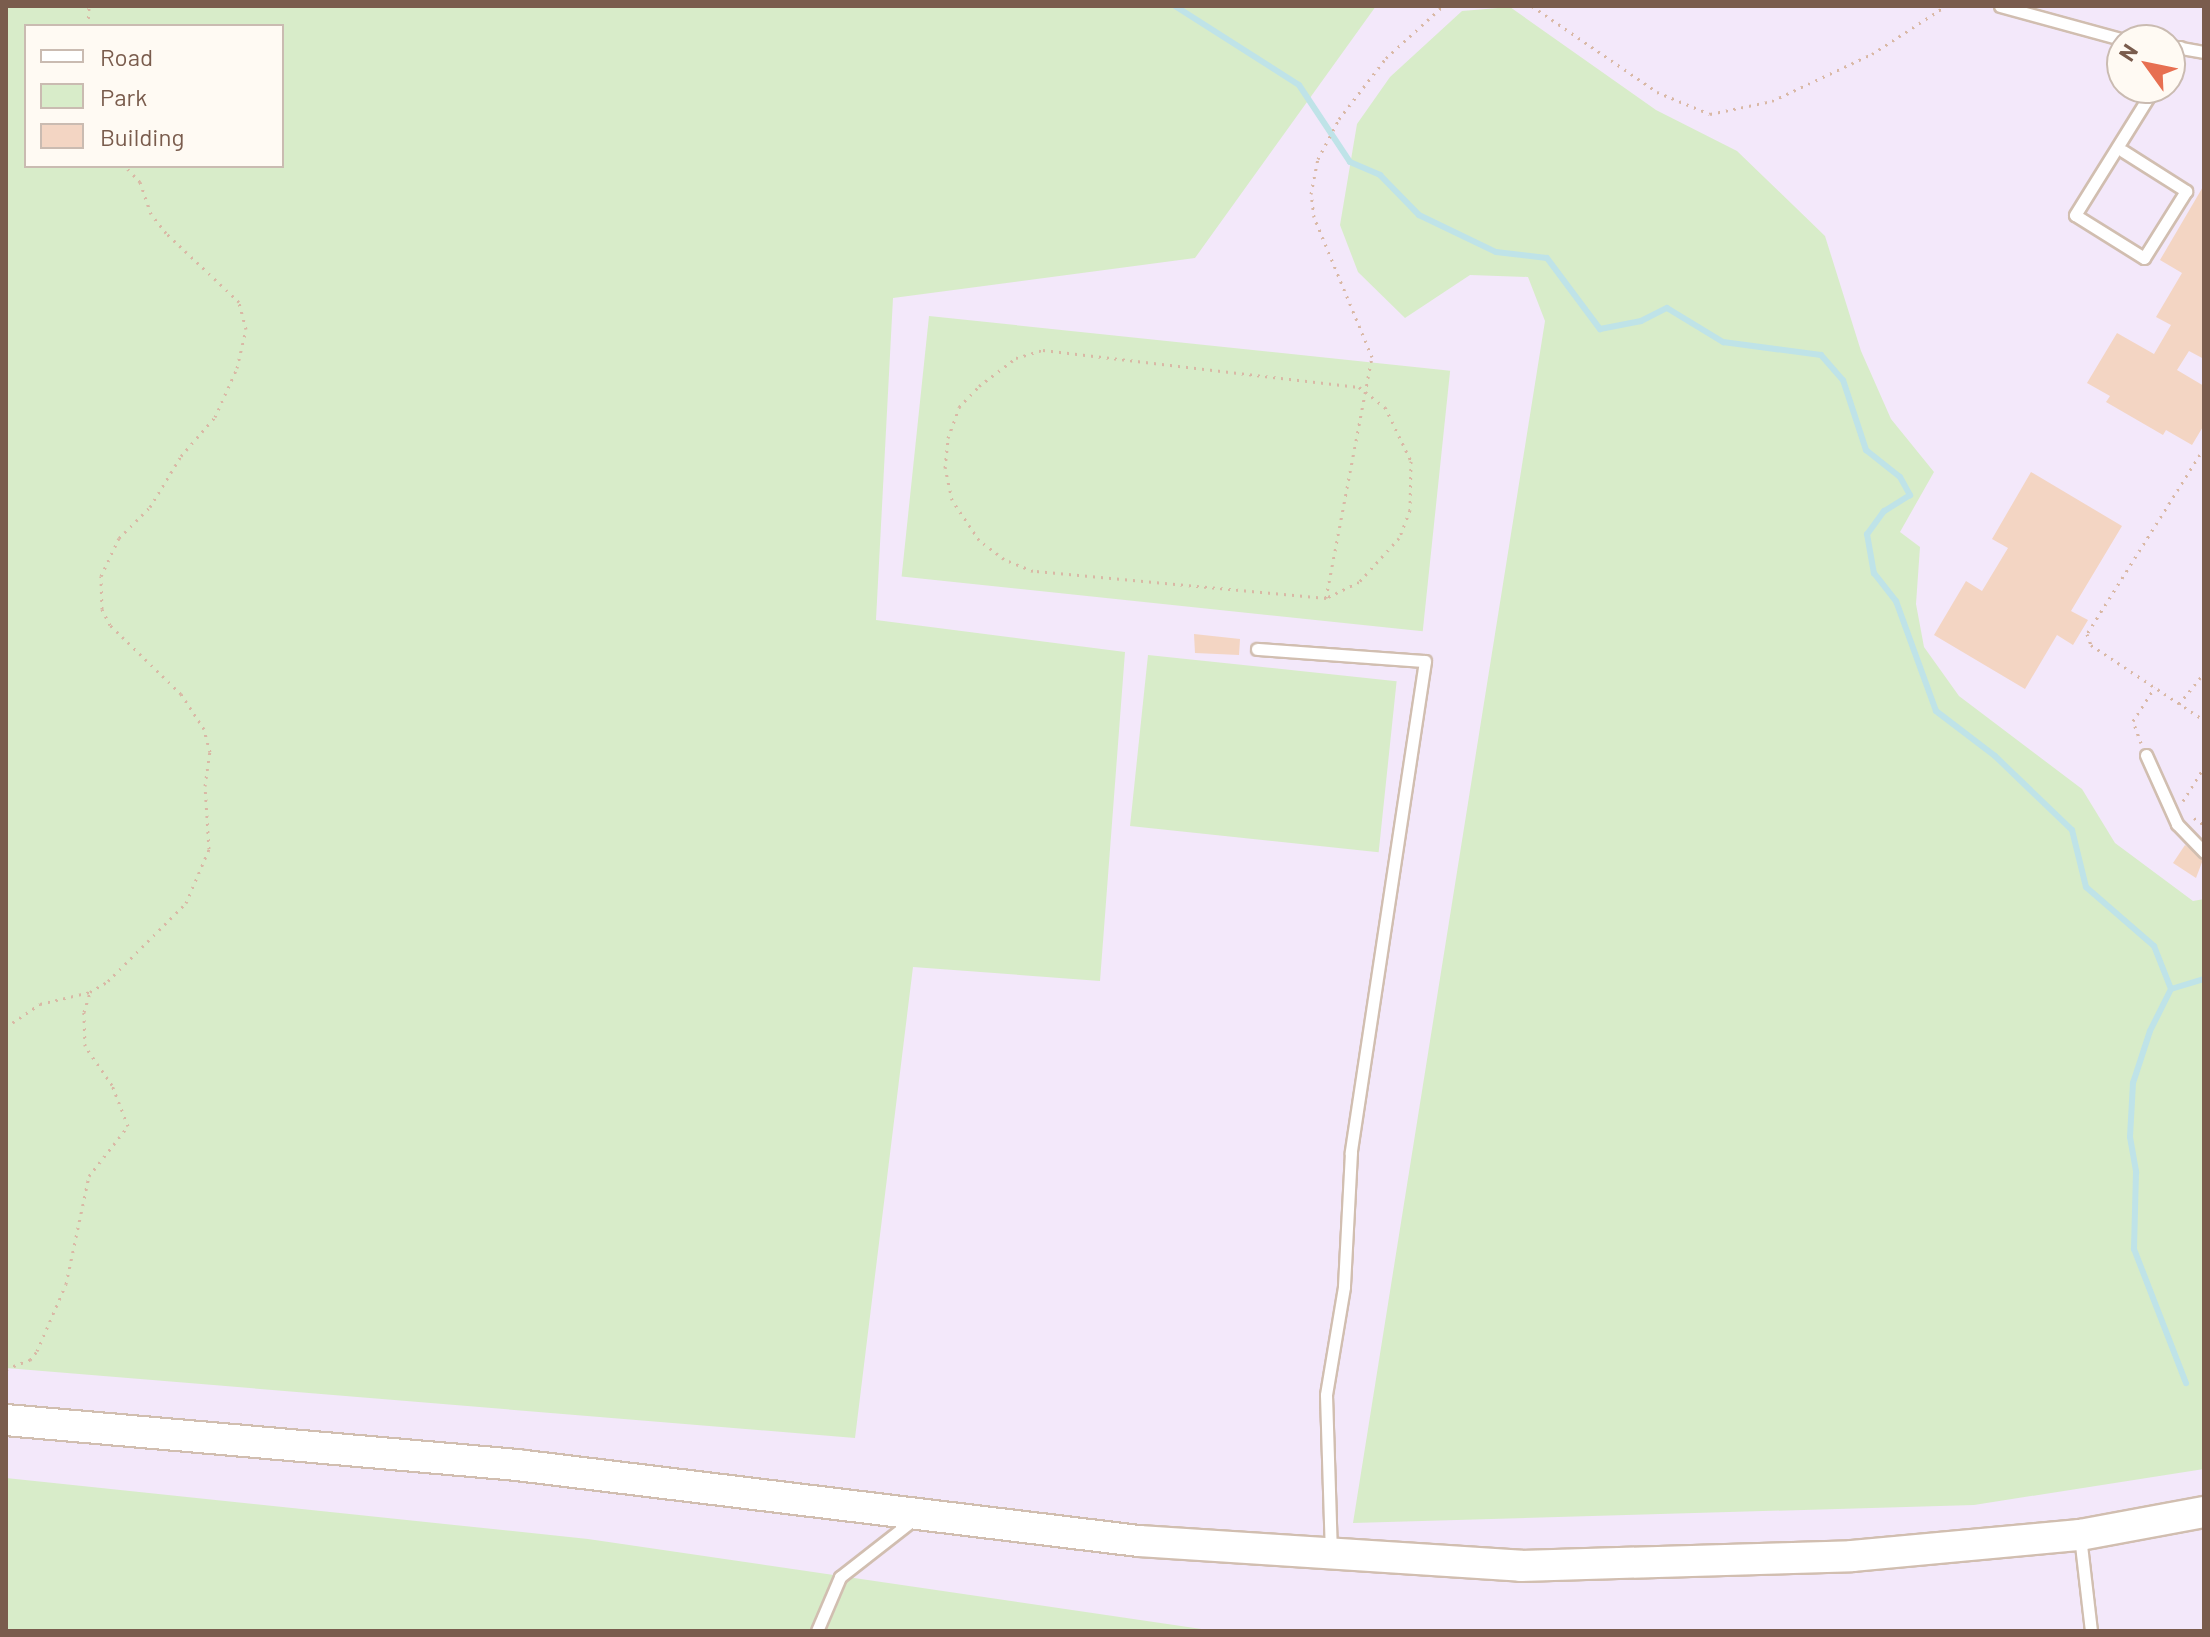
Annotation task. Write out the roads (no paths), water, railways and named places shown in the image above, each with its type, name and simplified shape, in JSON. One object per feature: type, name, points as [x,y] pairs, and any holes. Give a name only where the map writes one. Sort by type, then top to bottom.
[{"type":"street","points":[[6,1420],[517,1465],[1139,1541],[1332,1557],[1521,1566],[1852,1556],[2080,1535],[2204,1512]]},
{"type":"lane","points":[[2000,6],[2106,35]]},
{"type":"lane","points":[[2123,151],[2186,191],[2144,258],[2075,215],[2144,104]]},
{"type":"lane","points":[[1257,649],[1425,661],[1362,1067],[1346,1211],[1344,1287],[1326,1395],[1332,1557]]},
{"type":"lane","points":[[2146,755],[2177,824],[2204,852]]},
{"type":"lane","points":[[817,1631],[840,1577],[920,1515]]},
{"type":"lane","points":[[2080,1535],[2091,1631]]},
{"type":"waterway","points":[[1175,6],[1299,85],[1350,162],[1380,175],[1419,215],[1496,252],[1547,258],[1600,329],[1641,321],[1667,308],[1723,342],[1821,355],[1843,380],[1866,450],[1900,477],[1910,495],[1884,511],[1867,534],[1874,573],[1896,601],[1936,711],[1995,756],[2072,830],[2086,887],[2154,946],[2171,989],[2150,1031],[2133,1083],[2130,1137],[2136,1172],[2134,1249],[2186,1383]]},
{"type":"waterway","points":[[2171,989],[2204,979]]}]
